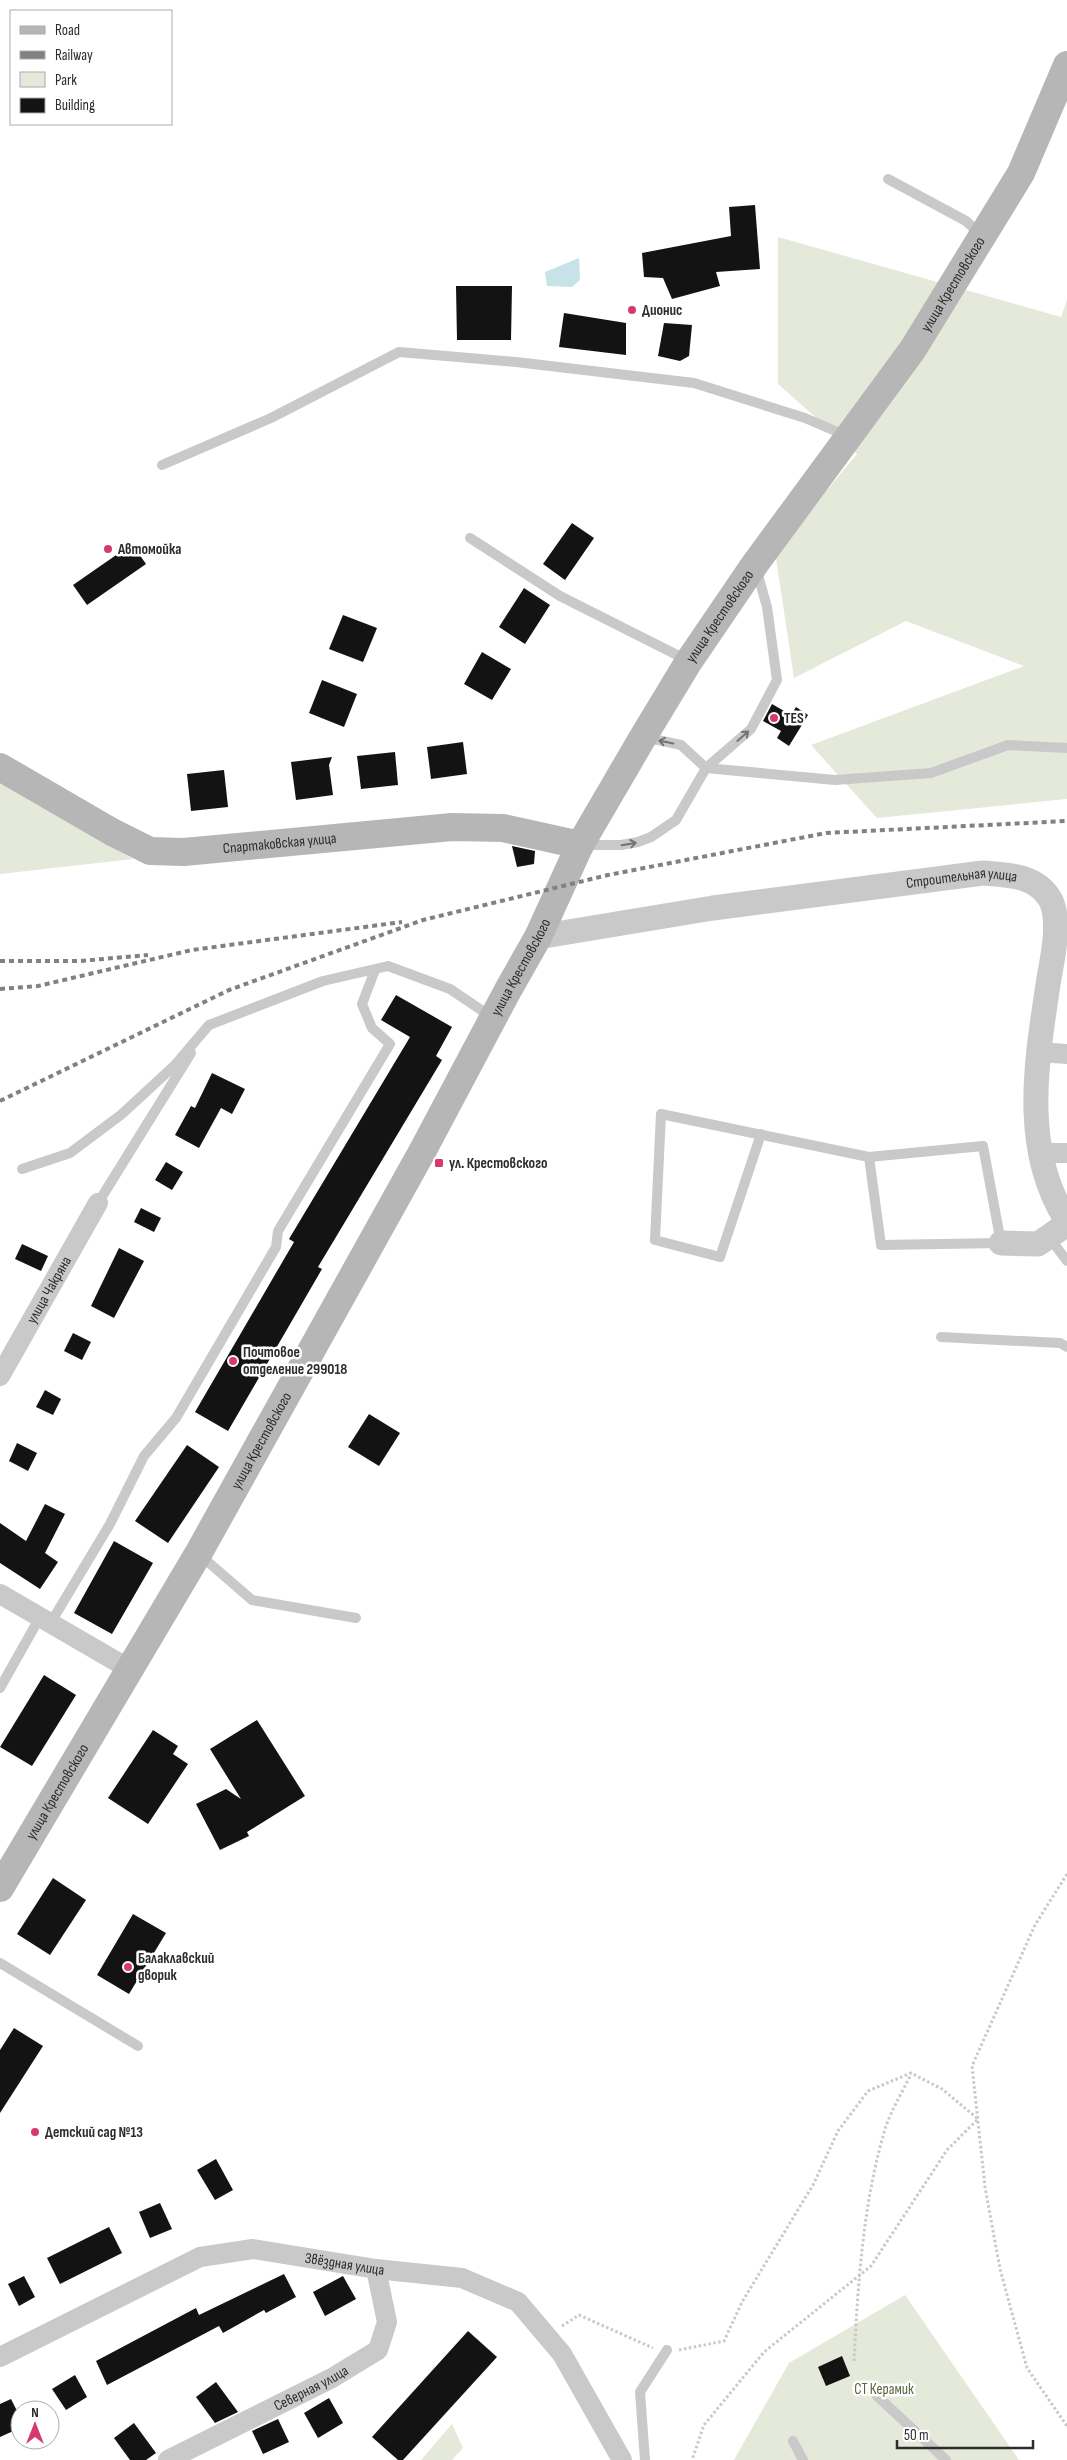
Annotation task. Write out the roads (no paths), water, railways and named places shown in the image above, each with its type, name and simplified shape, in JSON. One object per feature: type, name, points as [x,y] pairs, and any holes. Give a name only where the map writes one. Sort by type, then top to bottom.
[{"type":"main road","name":"улица Крестовского","points":[[0,1888],[131,1670],[198,1554],[423,1150],[538,937],[580,844],[689,661],[755,564],[913,349],[1021,173],[1067,65]]},
{"type":"main road","name":"Спартаковская улица","points":[[0,767],[112,832],[150,851],[184,852],[452,827],[503,828],[580,844]]},
{"type":"street","name":"Строительная улица","points":[[538,937],[713,908],[983,873],[1020,876],[1040,886],[1051,900],[1062,933],[1038,1052],[1035,1090],[1040,1152],[1061,1227]]},
{"type":"street","points":[[1038,1052],[1067,1054]]},
{"type":"street","points":[[1040,1152],[1067,1153]]},
{"type":"street","name":"улица Чакряна","points":[[0,1376],[98,1203]]},
{"type":"street","points":[[1001,1243],[1038,1244],[1061,1227]]},
{"type":"street","points":[[0,1594],[131,1670]]},
{"type":"street","name":"Звёздная улица","points":[[0,2357],[200,2258],[253,2249],[376,2269],[462,2278],[518,2302],[562,2354],[622,2460]]},
{"type":"street","name":"Северная улица","points":[[168,2460],[332,2378],[378,2350],[387,2322],[376,2269]]},
{"type":"lane","points":[[888,179],[966,221],[982,236]]},
{"type":"lane","points":[[162,465],[271,418],[399,352],[516,362],[694,383],[805,418],[849,436]]},
{"type":"lane","points":[[470,538],[560,596],[689,661]]},
{"type":"lane","points":[[580,844],[621,846],[651,837],[676,820],[706,768],[751,729],[777,680],[767,607],[755,564]]},
{"type":"lane","points":[[643,737],[681,745],[706,768],[835,780],[931,773],[1008,745],[1067,748]]},
{"type":"lane","points":[[22,1169],[70,1153],[122,1114],[175,1065],[209,1024],[323,981],[388,966],[450,989],[494,1018]]},
{"type":"lane","points":[[0,1688],[110,1524],[144,1456],[176,1418],[276,1247],[278,1231],[390,1044],[372,1028],[362,1004],[375,970]]},
{"type":"lane","points":[[98,1203],[209,1024]]},
{"type":"lane","points":[[761,1134],[720,1257],[655,1240],[661,1114],[761,1134],[870,1157],[983,1146],[1001,1243],[881,1245],[870,1157]]},
{"type":"lane","points":[[1061,1227],[1067,1261]]},
{"type":"lane","points":[[941,1336],[1060,1343],[1067,1347]]},
{"type":"lane","points":[[198,1554],[252,1600],[356,1618]]},
{"type":"lane","points":[[0,1963],[138,2046]]},
{"type":"lane","points":[[645,2460],[640,2392],[667,2350]]},
{"type":"lane","points":[[877,2396],[946,2460]]},
{"type":"lane","points":[[793,2441],[804,2460]]},
{"type":"water","points":[[579,258],[580,280],[572,287],[547,286],[545,272]]},
{"type":"railway","points":[[0,1101],[229,990],[423,920],[608,875],[826,833],[1067,821]]},
{"type":"railway","points":[[0,989],[38,986],[192,950],[402,922]]},
{"type":"railway","points":[[0,961],[80,961],[148,955]]},
{"type":"place","name":"Дионис","points":[[632,310]]},
{"type":"place","name":"Автомойка","points":[[108,549]]},
{"type":"place","name":"TES","points":[[774,718]]},
{"type":"place","name":"ул. Крестовского","points":[[439,1163]]},
{"type":"place","name":"Почтовое отделение 299018","points":[[233,1361]]},
{"type":"place","name":"Балаклавский дворик","points":[[128,1967]]},
{"type":"place","name":"Детский сад №13","points":[[35,2132]]},
{"type":"park label","name":"СТ Керамик","points":[[884,2389]]}]
